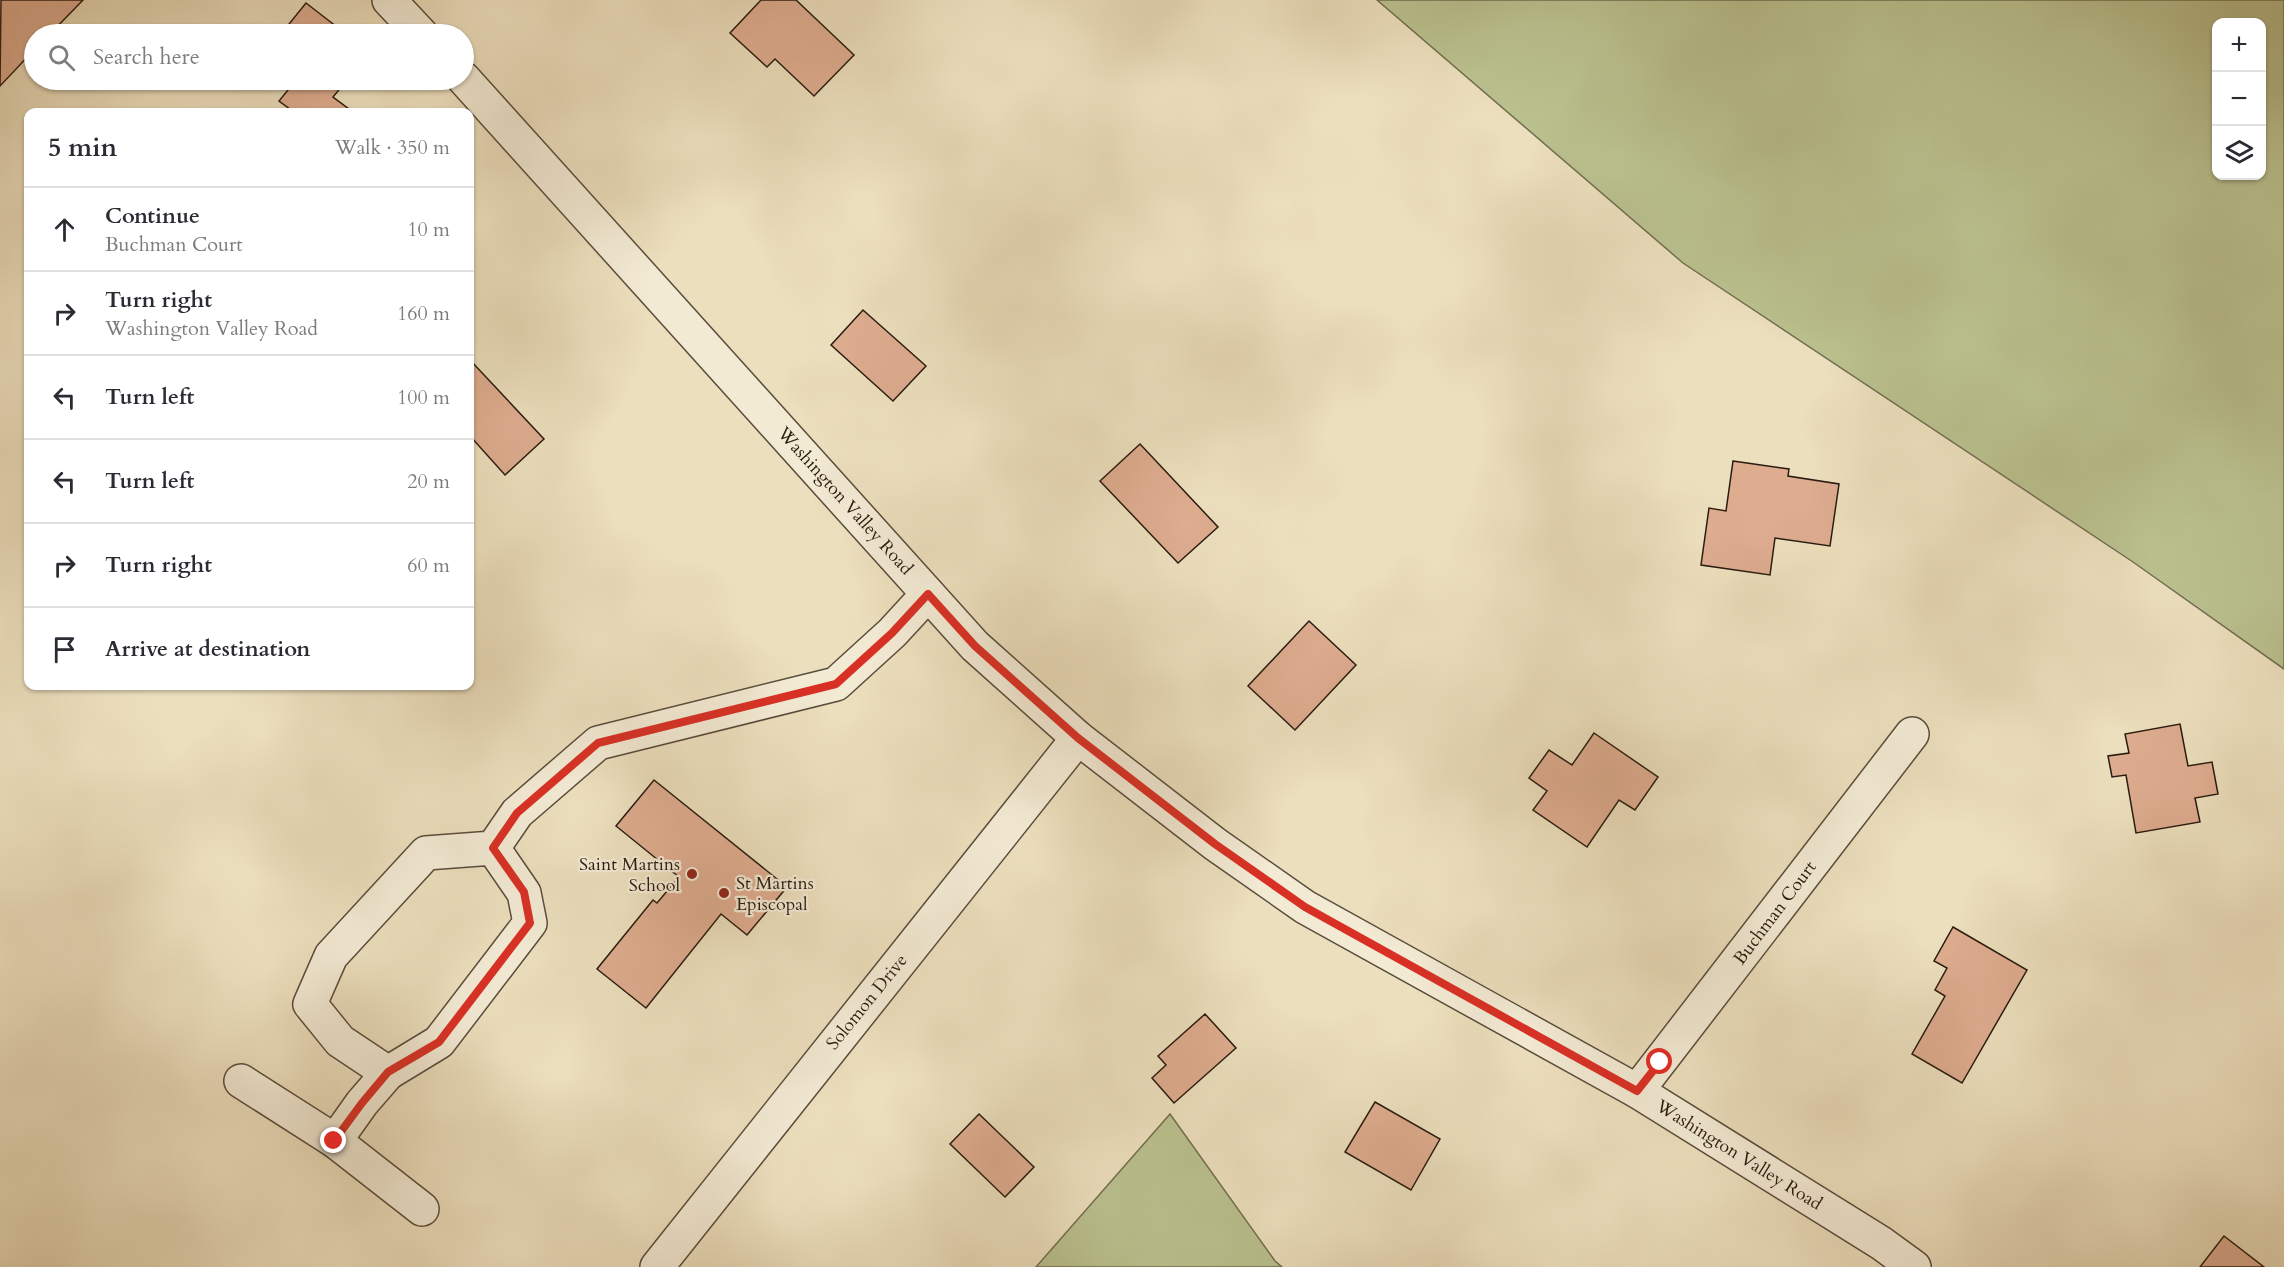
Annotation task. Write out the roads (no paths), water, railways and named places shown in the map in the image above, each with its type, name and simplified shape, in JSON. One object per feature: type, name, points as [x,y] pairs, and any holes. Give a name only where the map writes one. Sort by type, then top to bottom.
[{"type":"street","points":[[389,0],[412,24]]},
{"type":"street","name":"Washington Valley Road","points":[[474,90],[975,646],[1078,738],[1215,844],[1305,907],[1637,1091],[1881,1243],[1914,1267]]},
{"type":"street","points":[[493,848],[517,813],[598,743],[836,684],[892,633],[928,594]]},
{"type":"street","name":"Buchman Court","points":[[1637,1091],[1912,734]]},
{"type":"street","name":"Solomon Drive","points":[[657,1267],[1078,738]]},
{"type":"street","points":[[388,1072],[339,1041],[310,1004],[331,956],[426,853],[493,848]]},
{"type":"street","points":[[334,1141],[388,1072],[439,1042],[530,923],[524,892],[493,848]]},
{"type":"street","points":[[241,1081],[334,1141],[422,1209]]},
{"type":"place","name":"Saint Martins School","points":[[692,874]]},
{"type":"place","name":"St Martins Episcopal","points":[[724,893]]}]
